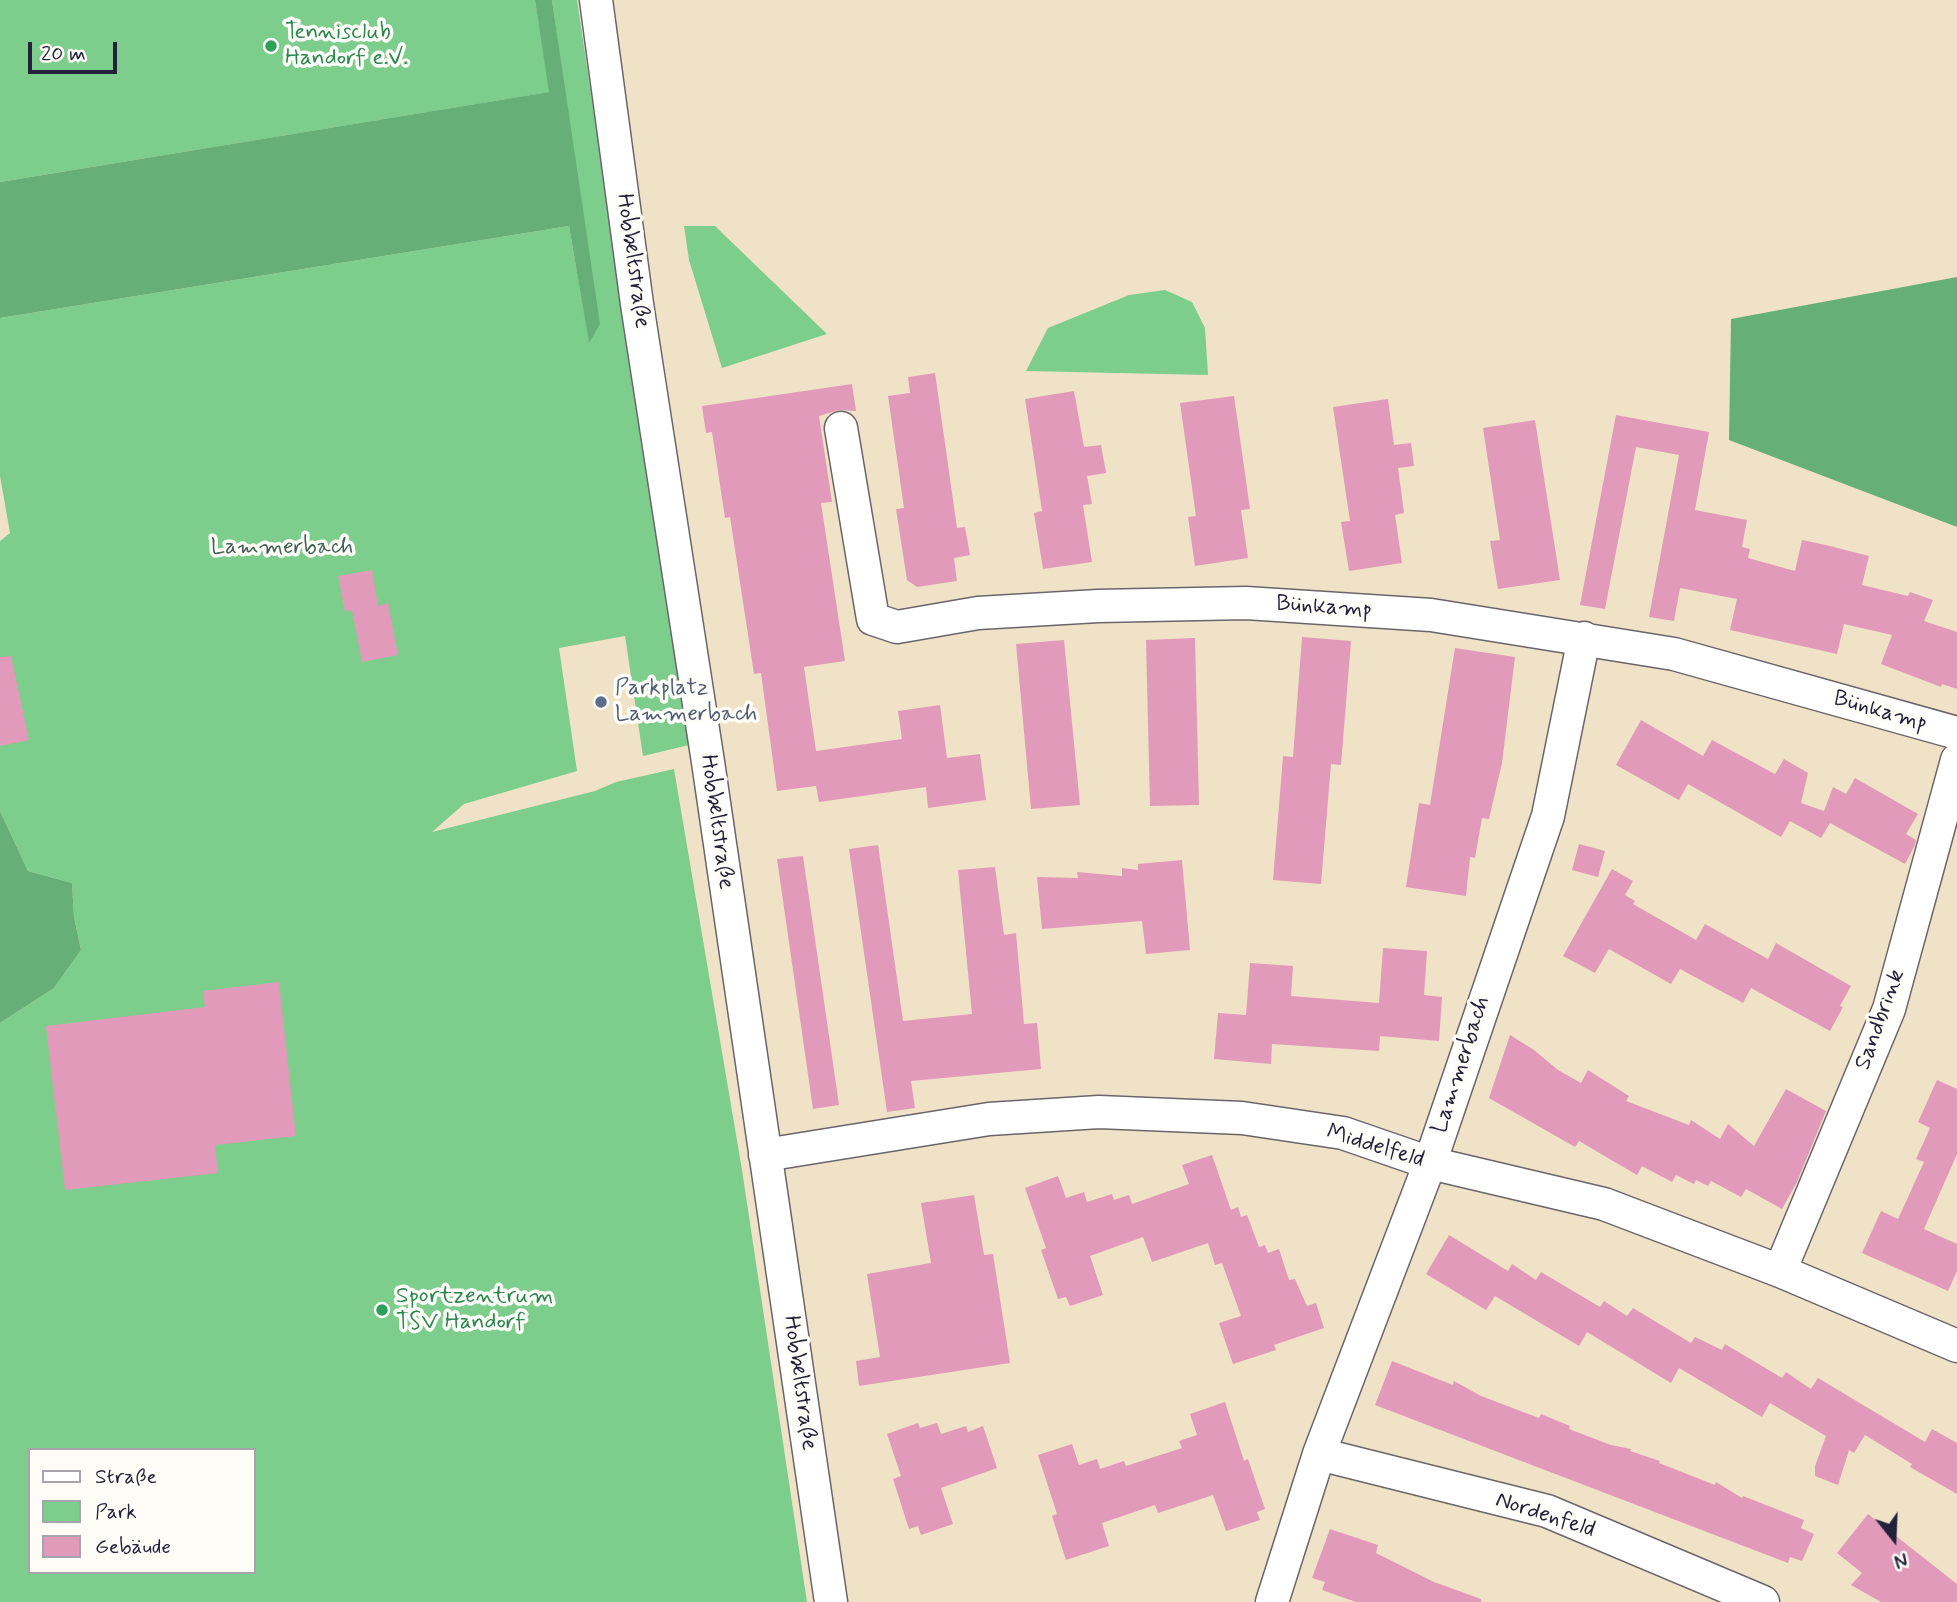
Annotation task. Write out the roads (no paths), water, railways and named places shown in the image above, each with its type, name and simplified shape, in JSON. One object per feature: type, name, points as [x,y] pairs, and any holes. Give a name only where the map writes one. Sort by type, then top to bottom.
[{"type":"street","name":"Hobbeltstraße","points":[[596,0],[639,317],[710,775],[831,1602]]},
{"type":"street","name":"Bünkamp","points":[[841,428],[873,619],[897,627],[978,613],[1098,606],[1247,603],[1431,615],[1674,654],[1957,733]]},
{"type":"street","name":"Lammerbach","points":[[1272,1602],[1319,1454],[1430,1163],[1548,816],[1584,638]]},
{"type":"street","name":"Sandbrink","points":[[1780,1271],[1889,1009],[1957,760]]},
{"type":"street","name":"Middelfeld","points":[[765,1155],[989,1119],[1099,1112],[1242,1118],[1343,1133],[1430,1163],[1604,1205],[1780,1271],[1957,1346]]},
{"type":"street","name":"Nordenfeld","points":[[1319,1454],[1547,1511],[1763,1602]]},
{"type":"place","name":"Tennisclub Handorf e.V.","points":[[271,46]]},
{"type":"place","name":"Parkplatz Lammerbach","points":[[601,702]]},
{"type":"place","name":"Sportzentrum TSV Handorf","points":[[382,1310]]}]
